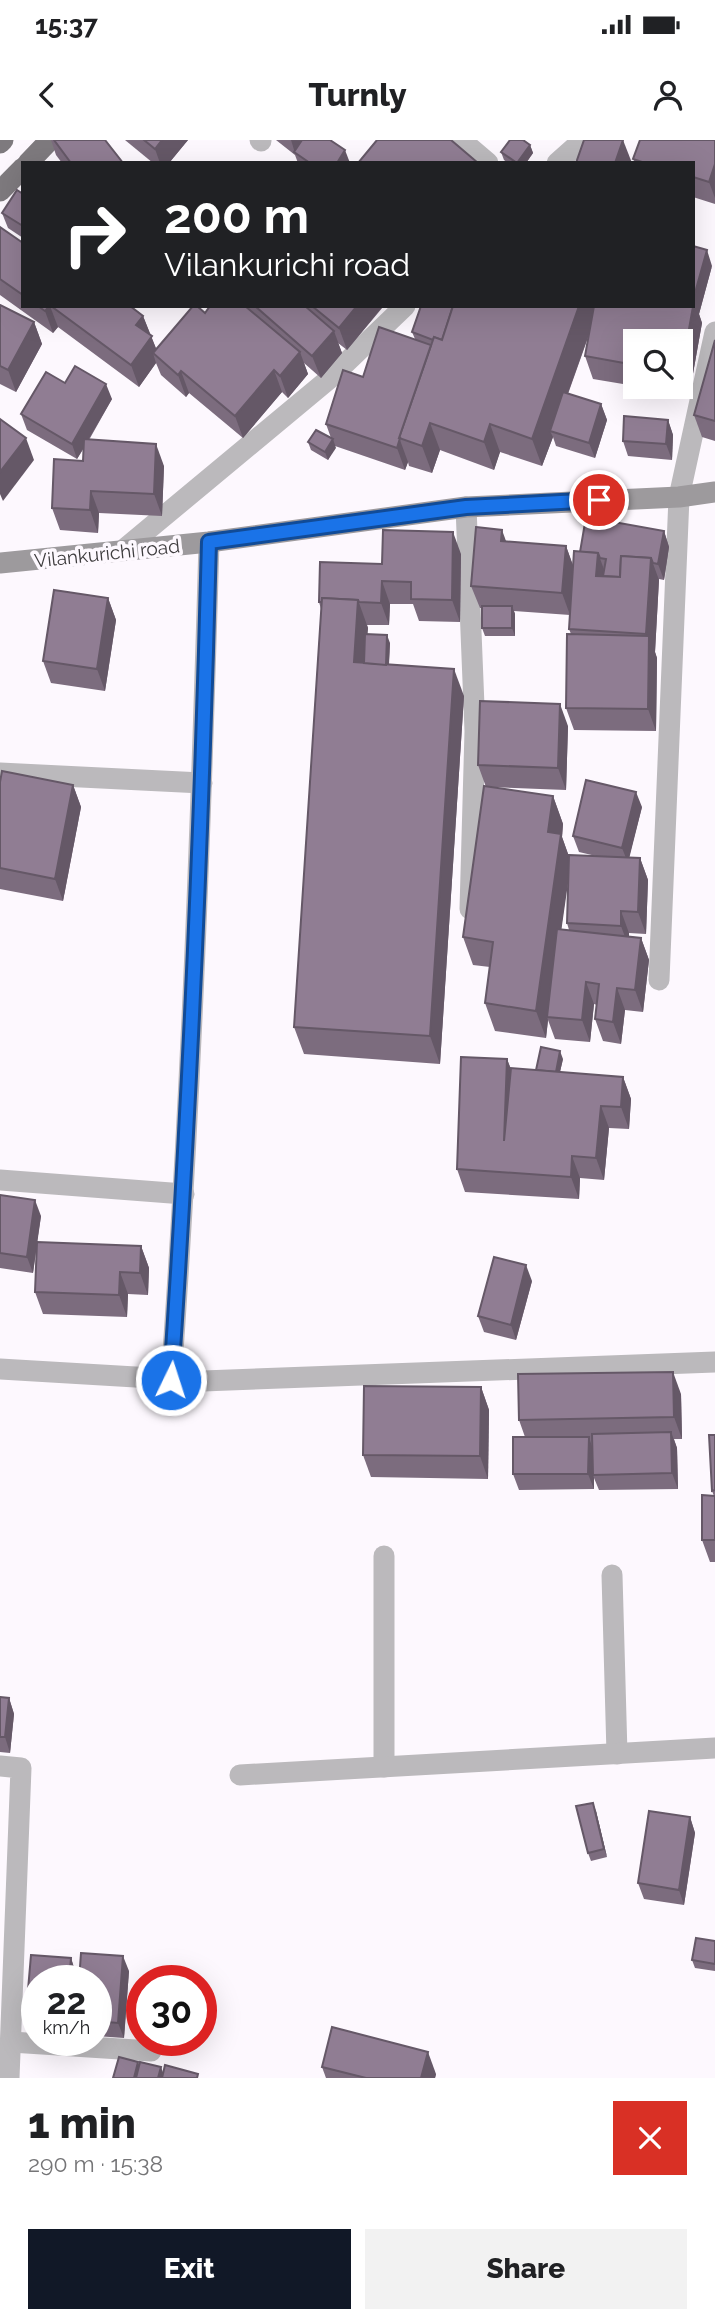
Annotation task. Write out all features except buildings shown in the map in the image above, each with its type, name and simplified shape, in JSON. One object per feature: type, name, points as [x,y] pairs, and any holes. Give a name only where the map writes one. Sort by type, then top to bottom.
[{"type":"highway","points":[[30,161],[50,140]]},
{"type":"highway","points":[[0,191],[21,170]]},
{"type":"main road","name":"Vilankurichi road","points":[[0,563],[209,542],[466,507],[679,497],[715,492]]},
{"type":"street","points":[[461,140],[486,161]]},
{"type":"street","points":[[559,161],[583,140]]},
{"type":"street","points":[[122,551],[329,379],[403,308]]},
{"type":"street","points":[[659,980],[679,497],[715,332]]},
{"type":"street","points":[[466,507],[475,731],[470,921]]},
{"type":"street","points":[[171,1380],[184,1194],[202,783],[209,542]]},
{"type":"street","points":[[0,773],[202,783]]},
{"type":"street","points":[[0,1180],[184,1194]]},
{"type":"street","points":[[0,1369],[171,1380],[217,1380],[715,1362]]},
{"type":"street","points":[[384,1556],[384,1767]]},
{"type":"street","points":[[612,1575],[617,1754]]},
{"type":"street","points":[[240,1775],[715,1748]]},
{"type":"street","points":[[0,1766],[20,1768],[9,2078]]},
{"type":"street","points":[[10,2042],[126,2049]]},
{"type":"route","points":[[171,1380],[184,1194],[202,783],[209,542],[466,507],[599,500]]}]
